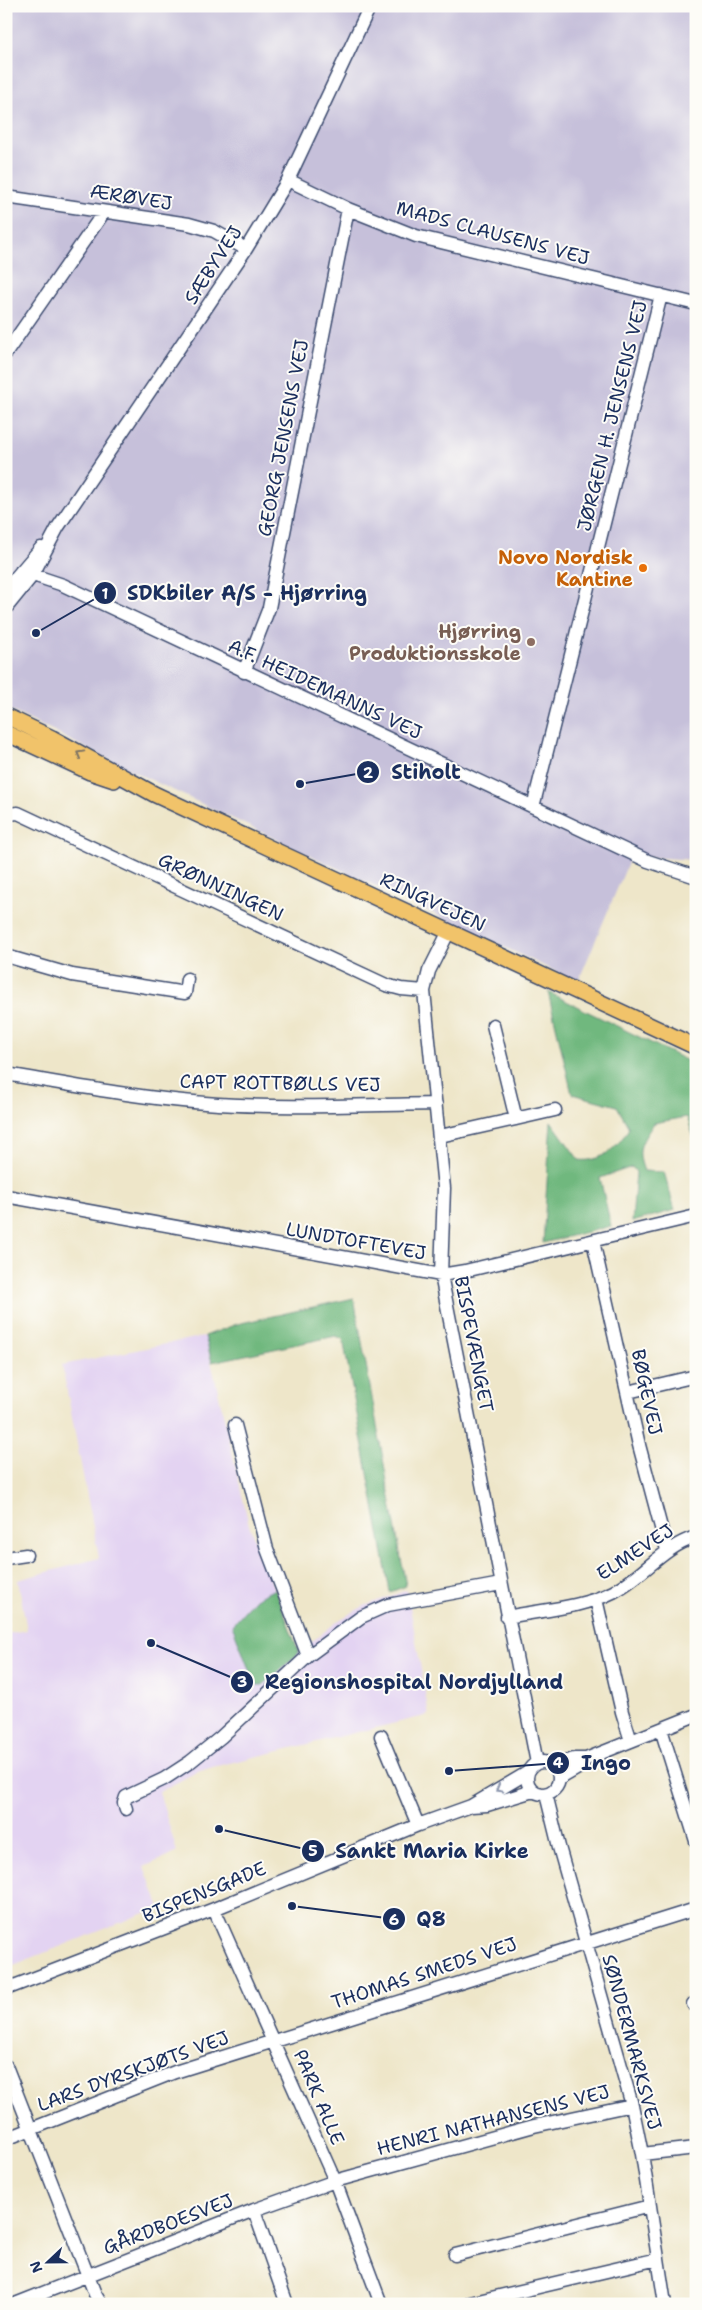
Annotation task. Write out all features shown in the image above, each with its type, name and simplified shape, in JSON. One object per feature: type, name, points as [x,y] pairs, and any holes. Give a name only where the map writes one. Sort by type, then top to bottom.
[{"type":"main road","name":"RINGVEJEN","points":[[6,716],[52,738],[154,794],[696,1047]]},
{"type":"main road","name":"RINGVEJEN","points":[[6,733],[90,772],[154,794]]},
{"type":"street","name":"SÆBYVEJ","points":[[6,608],[27,573],[246,249],[288,180],[370,6]]},
{"type":"street","name":"MADS CLAUSENS VEJ","points":[[288,180],[348,210],[416,236],[696,304]]},
{"type":"street","name":"ÆRØVEJ","points":[[6,197],[188,224],[214,231],[246,249]]},
{"type":"street","name":"GEORG JENSENS VEJ","points":[[244,672],[269,608],[348,210]]},
{"type":"street","points":[[6,353],[104,212]]},
{"type":"street","name":"JØRGEN H. JENSENS VEJ","points":[[533,807],[661,295]]},
{"type":"street","name":"SÆBYVEJ","points":[[6,589],[27,573]]},
{"type":"street","name":"A.F. HEIDEMANNS VEJ","points":[[27,573],[62,585],[648,861],[696,876]]},
{"type":"street","name":"GRØNNINGEN","points":[[6,817],[8,814],[18,813],[386,984],[401,989],[424,991]]},
{"type":"street","name":"BISPEVÆNGET","points":[[449,931],[429,971],[424,991],[444,1188],[441,1275],[500,1584],[537,1763]]},
{"type":"street","points":[[6,956],[72,975],[185,993],[187,979]]},
{"type":"street","points":[[493,1025],[516,1119]]},
{"type":"street","name":"CAPT ROTTBØLLS VEJ","points":[[6,1074],[119,1093],[205,1103],[278,1106],[436,1104]]},
{"type":"street","points":[[440,1136],[555,1110]]},
{"type":"street","name":"LUNDTOFTEVEJ","points":[[6,1196],[441,1275],[465,1271],[696,1216]]},
{"type":"street","name":"BØGEVEJ","points":[[593,1241],[639,1445],[667,1550]]},
{"type":"street","points":[[628,1392],[696,1376]]},
{"type":"street","points":[[235,1425],[266,1549],[308,1656]]},
{"type":"street","name":"ELMEVEJ","points":[[507,1617],[596,1599],[627,1584],[667,1550],[696,1537]]},
{"type":"street","points":[[6,1558],[26,1555]]},
{"type":"street","points":[[126,1809],[124,1803],[126,1797],[164,1779],[190,1762],[228,1732],[308,1656],[361,1616],[388,1605],[500,1584]]},
{"type":"street","points":[[596,1599],[620,1703],[631,1741]]},
{"type":"street","points":[[552,1765],[574,1759],[586,1759],[696,1715]]},
{"type":"street","points":[[661,1729],[696,1842]]},
{"type":"street","points":[[381,1736],[418,1825]]},
{"type":"street","points":[[559,1779],[557,1771],[547,1762],[537,1763],[527,1773],[527,1783],[533,1791],[546,1794],[555,1788],[559,1779],[578,1768],[586,1759]]},
{"type":"street","name":"BISPENSGADE","points":[[6,1989],[214,1909],[418,1825],[471,1806],[527,1773]]},
{"type":"street","name":"BISPENSGADE","points":[[471,1806],[487,1805],[533,1791]]},
{"type":"street","name":"SØNDERMARKSVEJ","points":[[546,1794],[559,1847],[632,2105],[642,2154],[665,2304]]},
{"type":"street","name":"PARK ALLE","points":[[214,1909],[335,2181],[381,2304]]},
{"type":"street","name":"THOMAS SMEDS VEJ","points":[[274,2041],[696,1909]]},
{"type":"street","name":"LARS DYRSKJØTS VEJ","points":[[6,2139],[175,2072],[274,2041]]},
{"type":"street","points":[[6,2066],[101,2304]]},
{"type":"street","name":"HENRI NATHANSENS VEJ","points":[[335,2181],[534,2126],[632,2105]]},
{"type":"street","points":[[642,2154],[696,2148]]},
{"type":"street","name":"GÅRDBOESVEJ","points":[[16,2304],[254,2210],[335,2181]]},
{"type":"street","points":[[455,2255],[650,2206]]},
{"type":"street","points":[[254,2210],[287,2304]]},
{"type":"street","points":[[470,2303],[658,2258]]},
{"type":"shaded area","points":[[6,6],[696,6],[696,860],[631,856],[578,982],[126,768],[6,708]]},
{"type":"shaded area","points":[[205,1336],[249,1525],[299,1652],[339,1620],[364,1606],[407,1590],[429,1715],[200,1770],[159,1792],[177,1852],[144,1867],[160,1907],[6,1968],[6,1634],[27,1630],[18,1580],[99,1558],[62,1365]]},
{"type":"green space","points":[[548,992],[696,1065],[696,1144],[687,1117],[654,1123],[643,1140],[640,1151],[644,1171],[664,1172],[675,1210],[632,1222],[636,1172],[632,1167],[600,1178],[611,1226],[543,1243],[551,1121],[579,1160],[595,1159],[602,1156],[615,1147],[629,1128],[617,1106],[572,1094]]},
{"type":"green space","points":[[354,1298],[406,1586],[390,1592],[343,1339],[336,1336],[212,1362],[205,1336],[237,1324]]},
{"type":"green space","points":[[275,1589],[299,1653],[263,1685],[255,1685],[232,1625],[255,1599]]},
{"type":"place","name":"Novo Nordisk Kantine","points":[[643,568]]},
{"type":"place","name":"SDKbiler A/S - Hjørring","points":[[36,633]]},
{"type":"place","name":"Hjørring Produktionsskole","points":[[531,642]]},
{"type":"place","name":"Stiholt","points":[[300,784]]},
{"type":"place","name":"Regionshospital Nordjylland","points":[[151,1643]]},
{"type":"place","name":"Ingo","points":[[449,1771]]},
{"type":"place","name":"Sankt Maria Kirke","points":[[219,1829]]},
{"type":"place","name":"Q8","points":[[292,1906]]}]
